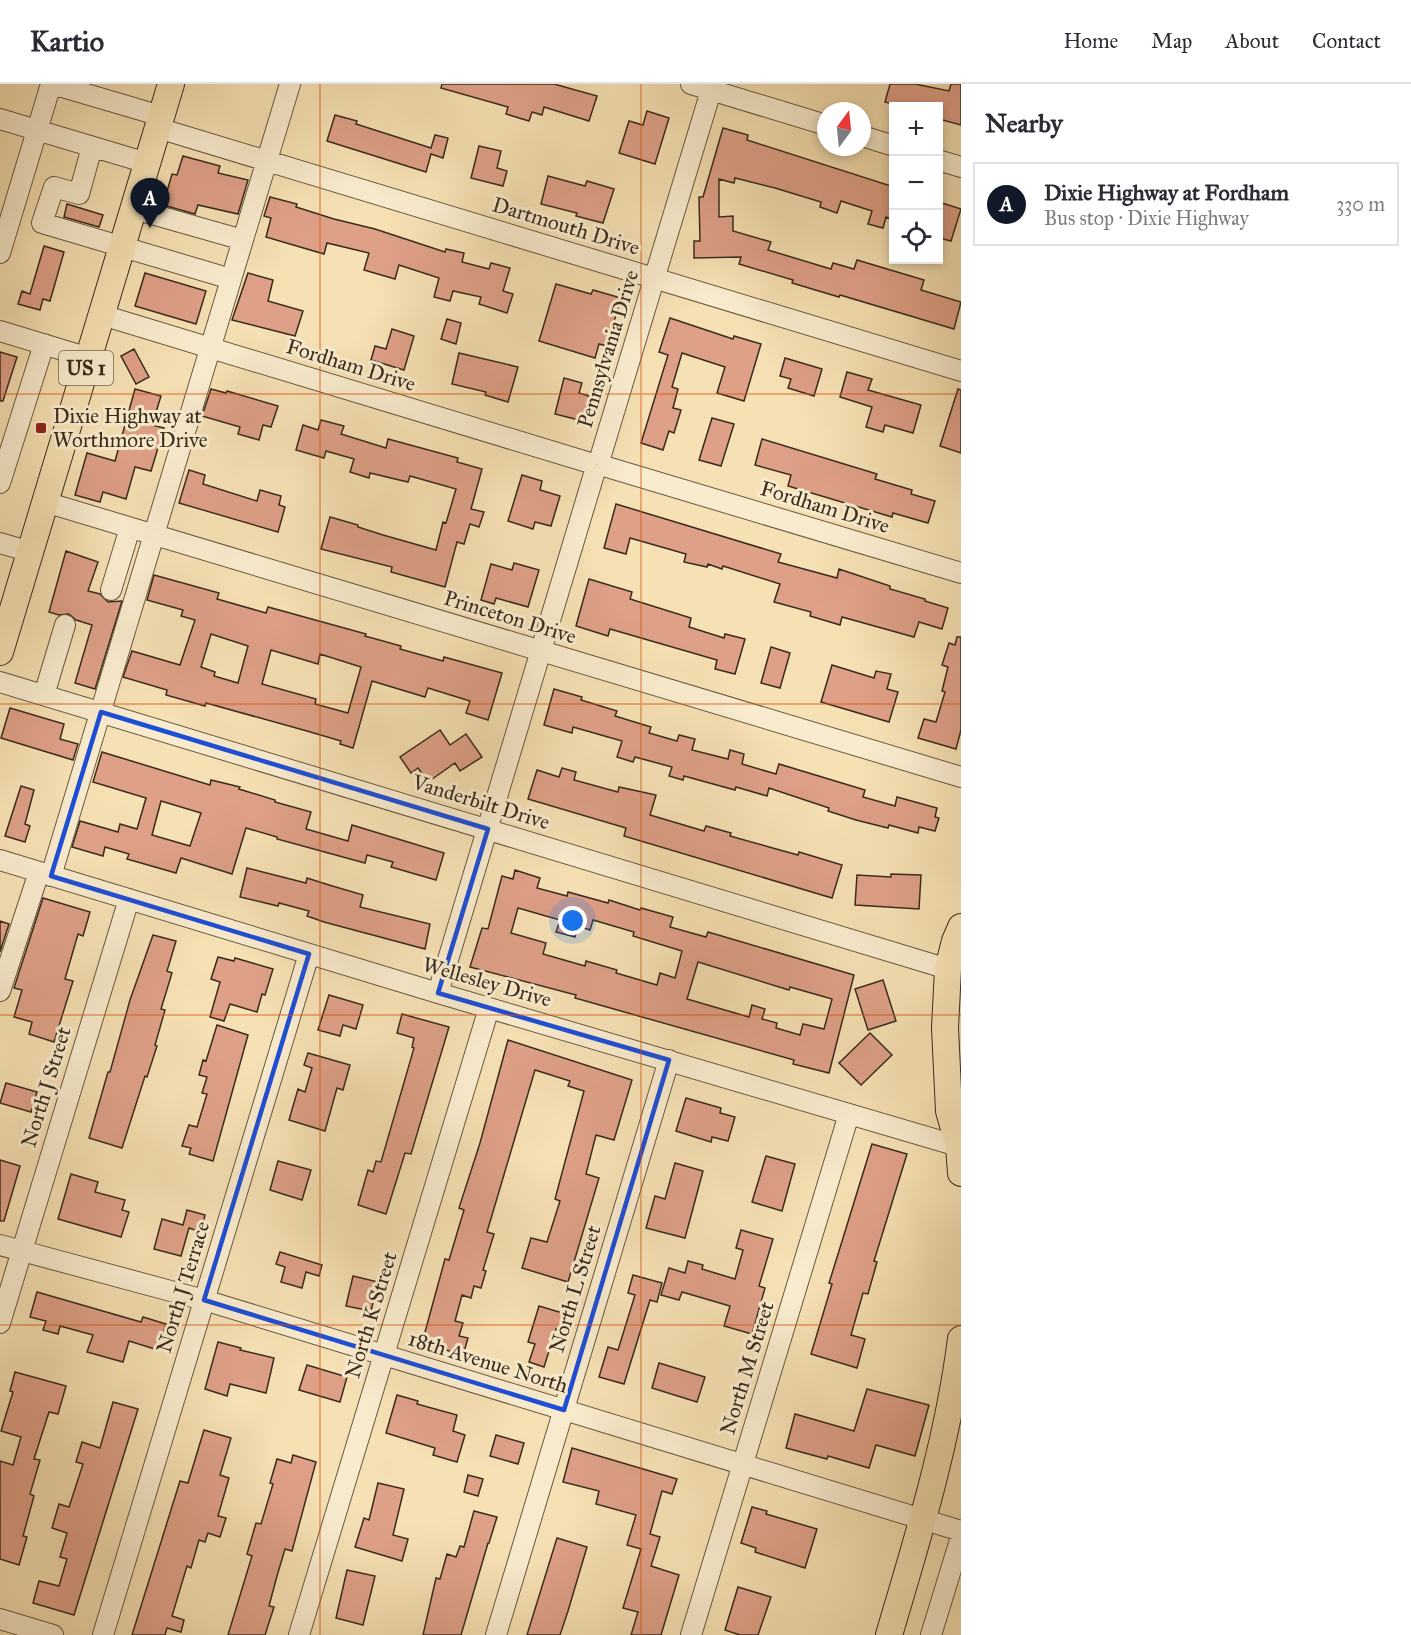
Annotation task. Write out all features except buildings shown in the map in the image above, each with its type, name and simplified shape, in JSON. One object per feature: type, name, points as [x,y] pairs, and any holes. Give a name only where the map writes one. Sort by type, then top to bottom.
[{"type":"main road","name":"US 1","points":[[0,652],[171,84]]},
{"type":"main road","points":[[961,927],[948,969],[946,1018],[946,1081],[949,1111],[960,1141],[961,1173]]},
{"type":"main road","points":[[961,1020],[961,1059]]},
{"type":"main road","points":[[892,1634],[957,1396],[961,1339]]},
{"type":"street","name":"Dartmouth Drive","points":[[51,84],[267,161],[961,371]]},
{"type":"street","points":[[0,253],[51,84]]},
{"type":"street","points":[[0,991],[45,874],[101,712],[290,84]]},
{"type":"street","points":[[691,84],[712,87],[817,122]]},
{"type":"street","name":"Pennsylvania Drive","points":[[438,993],[712,87]]},
{"type":"street","points":[[0,119],[147,163]]},
{"type":"street","points":[[871,139],[889,144]]},
{"type":"street","points":[[92,147],[79,194],[54,187],[42,223],[231,279]]},
{"type":"street","points":[[943,161],[961,167]]},
{"type":"street","points":[[134,209],[243,240]]},
{"type":"street","name":"Fordham Drive","points":[[102,315],[961,573]]},
{"type":"street","points":[[0,331],[89,358]]},
{"type":"street","points":[[0,483],[44,345]]},
{"type":"street","name":"Princeton Drive","points":[[45,502],[961,777]]},
{"type":"street","points":[[111,590],[130,528]]},
{"type":"street","points":[[0,543],[31,552]]},
{"type":"street","points":[[44,695],[65,625]]},
{"type":"street","name":"Vanderbilt Drive","points":[[0,682],[948,969]]},
{"type":"street","name":"Wellesley Drive","points":[[0,860],[438,993],[849,1114],[960,1141]]},
{"type":"street","name":"North J Street","points":[[0,1323],[129,899]]},
{"type":"street","name":"North J Terrace","points":[[103,1635],[309,954]]},
{"type":"street","name":"North K Street","points":[[299,1635],[489,1008]]},
{"type":"street","name":"North L Street","points":[[496,1635],[669,1060]]},
{"type":"street","name":"North M Street","points":[[692,1635],[849,1114]]},
{"type":"street","name":"18th Avenue North","points":[[0,1245],[204,1300],[961,1531]]},
{"type":"street","points":[[931,1635],[961,1537]]},
{"type":"street","points":[[0,1619],[53,1635]]},
{"type":"highlighted area","points":[[101,712],[488,829],[438,993],[669,1060],[564,1410],[204,1300],[309,954],[51,876]]},
{"type":"place","name":"Dixie Highway at Fordham","points":[[150,228]]},
{"type":"place","name":"Dixie Highway at Worthmore Drive","points":[[41,428]]}]
